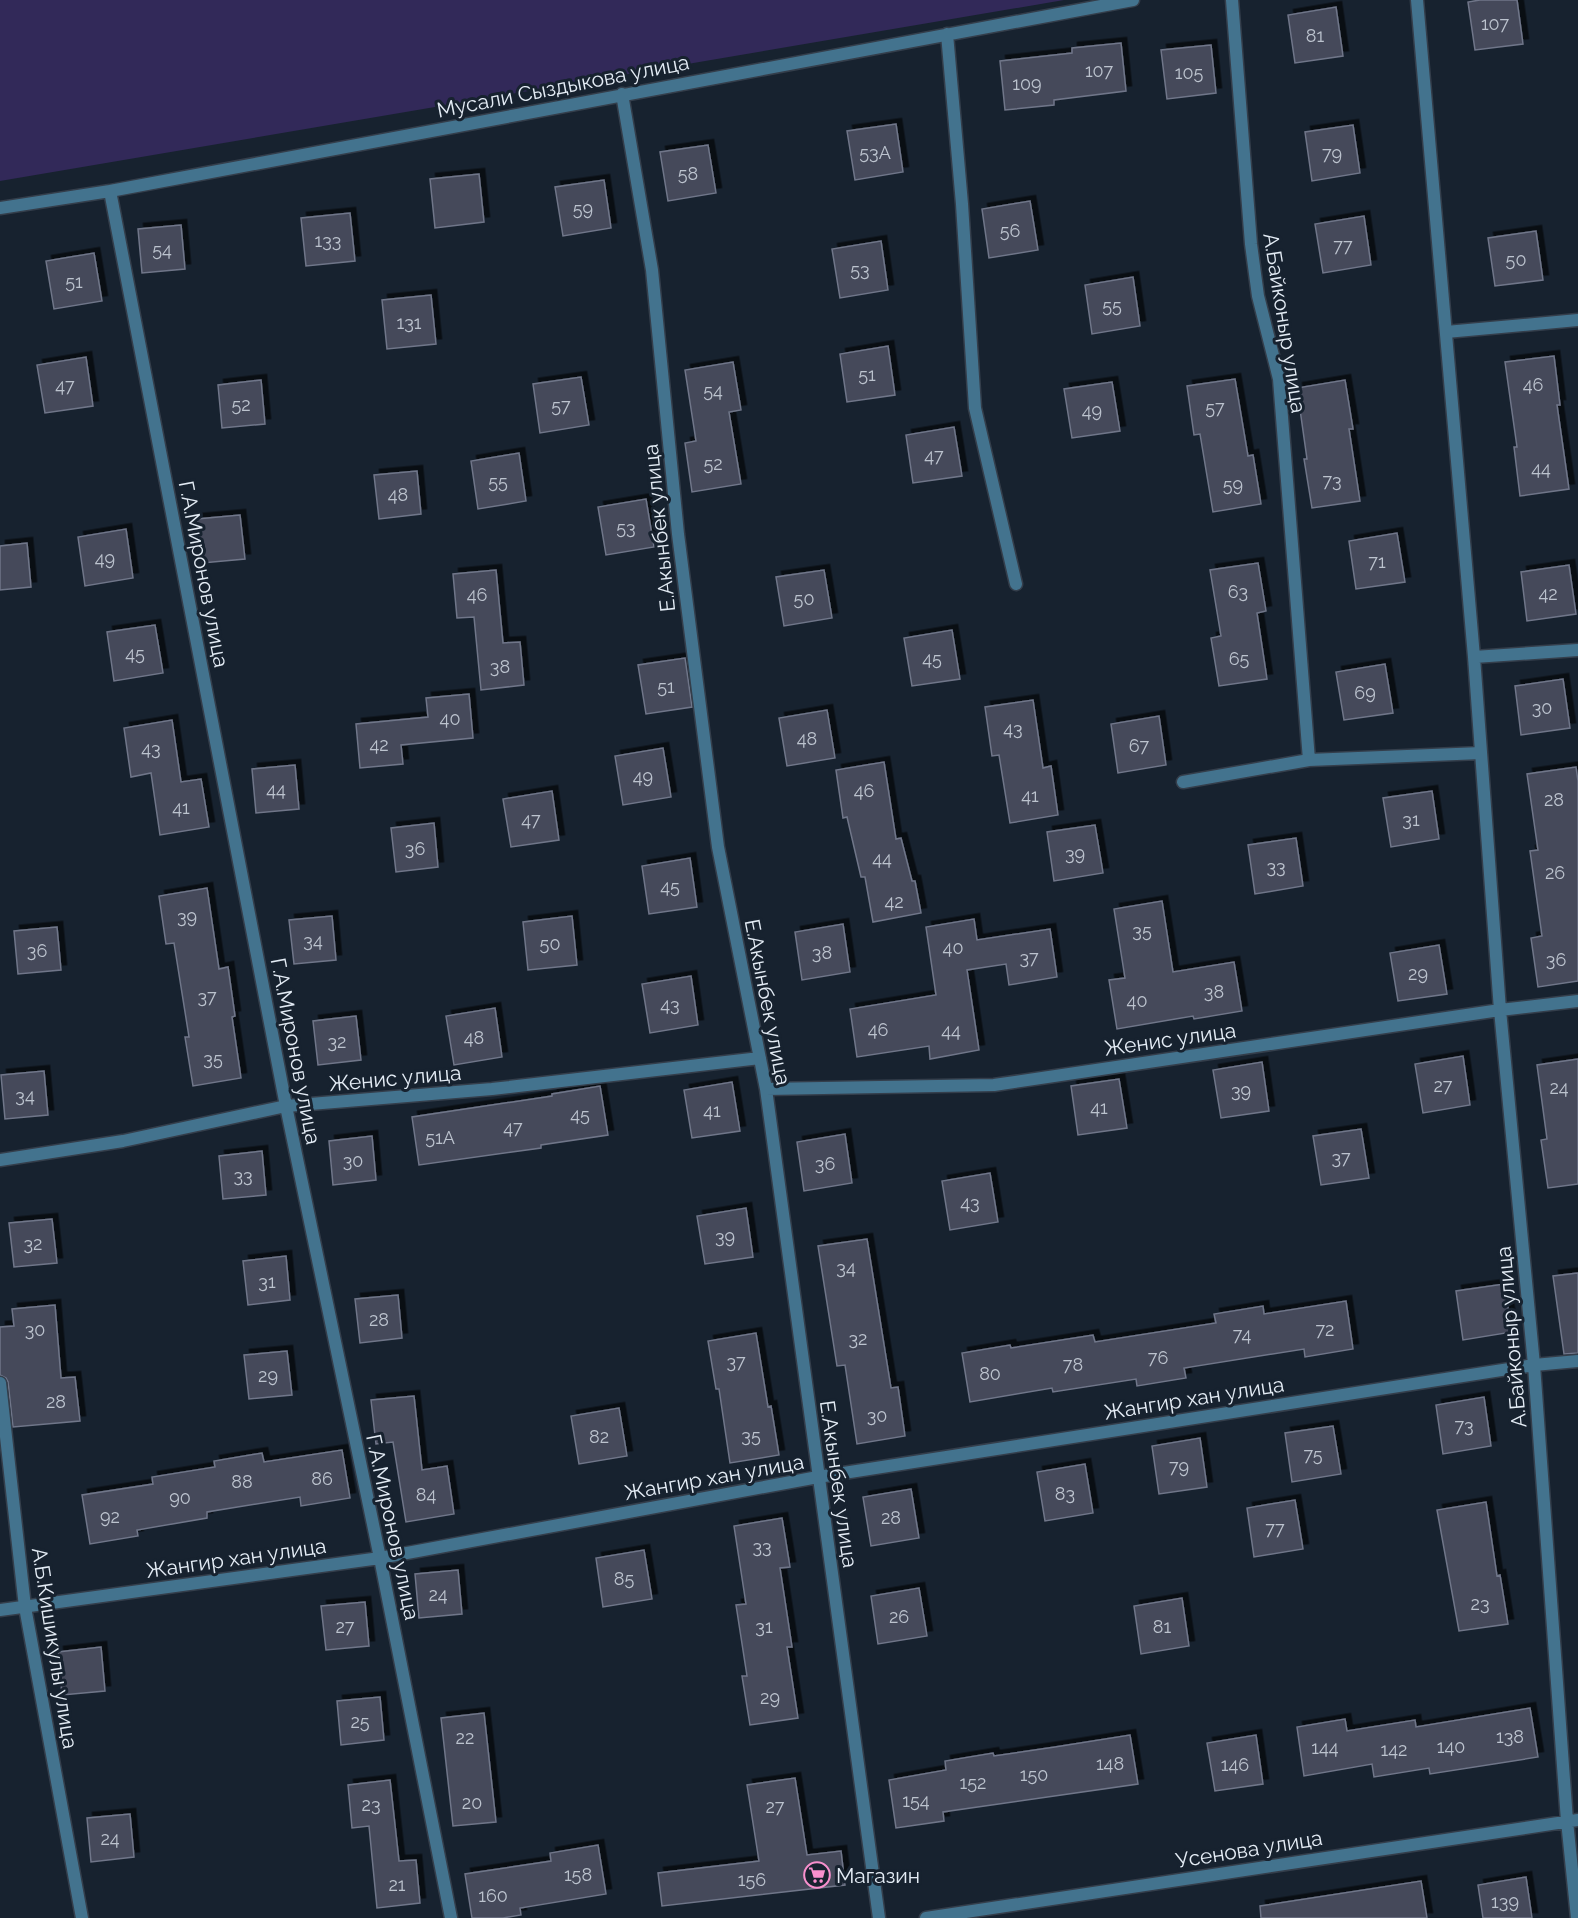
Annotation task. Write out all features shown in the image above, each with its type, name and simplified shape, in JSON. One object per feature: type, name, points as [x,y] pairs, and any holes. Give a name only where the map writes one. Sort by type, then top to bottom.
[{"type":"street","name":"Мусали Сыздыкова улица","points":[[0,208],[110,191],[1133,0]]},
{"type":"street","name":"А.Байконыр улица","points":[[1232,0],[1251,244],[1258,296],[1279,379],[1309,760]]},
{"type":"street","name":"А.Байконыр улица","points":[[1417,0],[1474,657],[1500,1010],[1534,1365],[1572,1820],[1577,1918]]},
{"type":"street","points":[[948,34],[975,408],[1016,584]]},
{"type":"street","name":"Е.Акынбек улица","points":[[622,94],[652,270],[678,534],[718,847],[766,1089],[879,1918]]},
{"type":"street","name":"Г.А.Миронов улица","points":[[110,191],[286,1107],[380,1558],[451,1918]]},
{"type":"street","points":[[1446,332],[1578,320]]},
{"type":"street","points":[[1474,657],[1578,650]]},
{"type":"street","points":[[1183,782],[1309,760],[1481,753]]},
{"type":"street","name":"Женис улица","points":[[766,1089],[994,1085],[1500,1010],[1578,1001]]},
{"type":"street","name":"Женис улица","points":[[0,1160],[123,1141],[286,1107],[492,1089],[760,1058]]},
{"type":"street","name":"Жангир хан улица","points":[[0,1610],[380,1558],[818,1477],[1578,1360]]},
{"type":"street","name":"А.Б.Кишикулы улица","points":[[0,1383],[25,1607],[82,1918]]},
{"type":"street","name":"Усенова улица","points":[[926,1918],[1572,1820]]},
{"type":"shaded area","points":[[0,0],[1064,0],[0,181]]},
{"type":"building","points":[[1517,0],[1523,44],[1475,50],[1468,2]]},
{"type":"building","points":[[1336,7],[1343,56],[1295,63],[1288,15]]},
{"type":"building","points":[[1121,43],[1126,91],[1054,100],[1054,105],[1005,110],[1000,61],[1072,53],[1072,48]]},
{"type":"building","points":[[1211,45],[1216,93],[1167,99],[1161,50]]},
{"type":"building","points":[[896,124],[903,172],[855,180],[847,131]]},
{"type":"building","points":[[1353,125],[1360,173],[1312,181],[1305,132]]},
{"type":"building","points":[[708,145],[716,193],[668,201],[660,152]]},
{"type":"building","points":[[479,174],[484,222],[435,228],[430,179]]},
{"type":"building","points":[[604,180],[611,228],[563,236],[555,187]]},
{"type":"building","points":[[1030,201],[1038,250],[989,258],[982,209]]},
{"type":"building","points":[[350,213],[355,261],[306,266],[301,218]]},
{"type":"building","points":[[1364,216],[1371,265],[1323,273],[1315,224]]},
{"type":"building","points":[[181,225],[185,269],[142,273],[138,229]]},
{"type":"building","points":[[1536,231],[1543,280],[1495,286],[1488,238]]},
{"type":"building","points":[[881,241],[888,290],[840,298],[832,249]]},
{"type":"building","points":[[94,253],[102,301],[54,309],[46,261]]},
{"type":"building","points":[[1133,277],[1140,326],[1092,334],[1085,285]]},
{"type":"building","points":[[431,295],[436,344],[387,349],[382,300]]},
{"type":"building","points":[[888,346],[895,395],[847,402],[840,354]]},
{"type":"building","points":[[1554,356],[1560,405],[1557,405],[1569,489],[1520,496],[1514,447],[1517,447],[1505,362]]},
{"type":"building","points":[[86,357],[93,406],[45,413],[37,365]]},
{"type":"building","points":[[733,362],[741,410],[729,412],[741,484],[692,492],[685,443],[696,441],[685,370]]},
{"type":"building","points":[[581,377],[589,425],[540,433],[533,384]]},
{"type":"building","points":[[1235,379],[1248,456],[1253,455],[1261,504],[1213,512],[1200,434],[1194,435],[1187,386]]},
{"type":"building","points":[[261,380],[265,424],[222,428],[218,385]]},
{"type":"building","points":[[1345,380],[1353,429],[1349,429],[1360,501],[1312,508],[1304,459],[1307,459],[1297,388]]},
{"type":"building","points":[[1112,382],[1120,431],[1072,438],[1064,389]]},
{"type":"building","points":[[954,427],[962,476],[913,483],[906,435]]},
{"type":"building","points":[[519,453],[526,501],[478,509],[471,461]]},
{"type":"building","points":[[417,471],[421,514],[379,519],[374,475]]},
{"type":"building","points":[[646,499],[654,547],[606,555],[598,507]]},
{"type":"building","points":[[240,515],[245,559],[202,563],[197,519]]},
{"type":"building","points":[[126,529],[133,578],[85,586],[78,537]]},
{"type":"building","points":[[1397,533],[1405,582],[1356,589],[1349,541]]},
{"type":"building","points":[[27,543],[31,587],[0,590],[0,546]]},
{"type":"building","points":[[1258,563],[1266,611],[1257,613],[1267,679],[1219,686],[1211,638],[1221,636],[1210,570]]},
{"type":"building","points":[[1569,565],[1576,614],[1527,621],[1521,572]]},
{"type":"building","points":[[496,570],[503,643],[520,642],[524,685],[481,690],[474,617],[457,618],[453,574]]},
{"type":"building","points":[[824,570],[832,618],[784,626],[776,577]]},
{"type":"building","points":[[155,625],[163,673],[114,681],[107,632]]},
{"type":"building","points":[[952,630],[960,679],[912,686],[904,638]]},
{"type":"building","points":[[685,658],[692,707],[646,714],[638,665]]},
{"type":"building","points":[[1385,664],[1393,713],[1344,720],[1336,672]]},
{"type":"building","points":[[1563,679],[1570,728],[1521,735],[1515,686]]},
{"type":"building","points":[[469,694],[473,738],[401,745],[403,764],[360,768],[356,724],[428,717],[426,698]]},
{"type":"building","points":[[1033,700],[1043,768],[1051,766],[1058,815],[1010,823],[999,755],[992,756],[985,707]]},
{"type":"building","points":[[827,710],[835,758],[787,766],[779,718]]},
{"type":"building","points":[[1159,716],[1166,765],[1118,773],[1111,724]]},
{"type":"building","points":[[172,720],[181,782],[201,779],[209,827],[160,835],[151,773],[131,777],[124,728]]},
{"type":"building","points":[[663,748],[671,797],[623,805],[615,756]]},
{"type":"building","points":[[884,762],[896,839],[901,838],[912,881],[915,881],[921,913],[873,922],[865,877],[861,877],[847,817],[843,818],[836,770]]},
{"type":"building","points":[[295,765],[299,809],[256,813],[252,769]]},
{"type":"building","points":[[1576,767],[1578,781],[1578,981],[1538,987],[1531,938],[1542,936],[1530,851],[1538,850],[1527,774]]},
{"type":"building","points":[[552,791],[559,840],[511,847],[503,799]]},
{"type":"building","points":[[1432,791],[1439,839],[1391,847],[1383,798]]},
{"type":"building","points":[[434,823],[438,867],[396,872],[391,828]]},
{"type":"building","points":[[1095,825],[1103,873],[1054,881],[1047,832]]},
{"type":"building","points":[[1296,838],[1303,886],[1255,894],[1248,845]]},
{"type":"building","points":[[690,858],[697,907],[649,914],[642,866]]},
{"type":"building","points":[[207,888],[219,969],[228,967],[235,1016],[232,1017],[241,1078],[193,1086],[185,1037],[189,1037],[174,943],[166,944],[159,896]]},
{"type":"building","points":[[1162,901],[1173,972],[1234,962],[1242,1011],[1194,1019],[1193,1016],[1117,1029],[1109,980],[1125,978],[1114,909]]},
{"type":"building","points":[[332,916],[336,960],[294,964],[289,920]]},
{"type":"building","points":[[572,916],[577,965],[528,970],[523,922]]},
{"type":"building","points":[[974,919],[977,940],[1050,929],[1057,977],[1009,985],[1006,964],[967,970],[979,1050],[930,1059],[929,1046],[857,1057],[850,1009],[936,995],[926,927]]},
{"type":"building","points":[[843,924],[850,972],[802,980],[795,932]]},
{"type":"building","points":[[57,927],[61,970],[18,974],[14,931]]},
{"type":"building","points":[[1439,945],[1447,994],[1398,1001],[1390,953]]},
{"type":"building","points":[[691,976],[698,1025],[650,1033],[642,984]]},
{"type":"building","points":[[495,1008],[502,1057],[454,1065],[446,1016]]},
{"type":"building","points":[[356,1016],[361,1060],[318,1065],[313,1021]]},
{"type":"building","points":[[1463,1056],[1470,1105],[1423,1113],[1415,1064]]},
{"type":"building","points":[[1578,1059],[1578,1184],[1548,1188],[1541,1140],[1547,1139],[1537,1065]]},
{"type":"building","points":[[1262,1062],[1269,1111],[1221,1118],[1213,1070]]},
{"type":"building","points":[[44,1071],[48,1115],[5,1119],[1,1075]]},
{"type":"building","points":[[1119,1079],[1127,1128],[1078,1135],[1071,1086]]},
{"type":"building","points":[[732,1082],[740,1131],[692,1138],[684,1090]]},
{"type":"building","points":[[600,1086],[608,1135],[541,1145],[541,1148],[419,1165],[412,1117],[552,1096],[552,1094]]},
{"type":"building","points":[[1361,1129],[1369,1178],[1321,1185],[1313,1136]]},
{"type":"building","points":[[845,1134],[852,1183],[804,1191],[797,1142]]},
{"type":"building","points":[[372,1136],[376,1180],[333,1185],[329,1141]]},
{"type":"building","points":[[262,1151],[266,1195],[223,1199],[219,1156]]},
{"type":"building","points":[[990,1173],[998,1222],[950,1230],[942,1181]]},
{"type":"building","points":[[746,1208],[753,1257],[705,1264],[697,1216]]},
{"type":"building","points":[[52,1219],[57,1263],[14,1267],[9,1223]]},
{"type":"building","points":[[867,1239],[891,1388],[898,1387],[905,1436],[857,1444],[845,1365],[837,1366],[818,1246]]},
{"type":"building","points":[[286,1256],[290,1300],[248,1305],[243,1261]]},
{"type":"building","points":[[1578,1273],[1578,1353],[1564,1354],[1553,1276]]},
{"type":"building","points":[[1504,1284],[1512,1332],[1463,1340],[1456,1291]]},
{"type":"building","points":[[398,1295],[402,1338],[360,1343],[355,1299]]},
{"type":"building","points":[[1346,1301],[1353,1349],[1305,1357],[1304,1349],[1184,1368],[1186,1378],[1137,1386],[1136,1379],[1053,1392],[1052,1388],[970,1402],[962,1353],[1093,1335],[1095,1342],[1216,1323],[1214,1314],[1263,1306],[1264,1314]]},
{"type":"building","points":[[55,1305],[61,1378],[75,1377],[80,1421],[13,1427],[8,1382],[0,1375],[0,1327],[14,1326],[12,1309]]},
{"type":"building","points":[[756,1333],[768,1407],[771,1406],[779,1455],[730,1463],[719,1389],[716,1389],[708,1341]]},
{"type":"building","points":[[287,1351],[292,1395],[249,1399],[244,1355]]},
{"type":"building","points":[[414,1396],[422,1470],[447,1466],[454,1514],[406,1522],[393,1442],[376,1444],[371,1400]]},
{"type":"building","points":[[1484,1397],[1491,1446],[1443,1454],[1436,1405]]},
{"type":"building","points":[[619,1408],[627,1456],[579,1464],[571,1416]]},
{"type":"building","points":[[1333,1426],[1341,1474],[1292,1482],[1285,1433]]},
{"type":"building","points":[[1200,1438],[1207,1487],[1159,1494],[1152,1446]]},
{"type":"building","points":[[342,1450],[350,1498],[301,1506],[300,1497],[207,1512],[207,1518],[137,1530],[138,1536],[90,1544],[82,1495],[153,1484],[152,1477],[215,1467],[214,1461],[262,1453],[264,1462]]},
{"type":"building","points":[[1085,1464],[1093,1513],[1045,1521],[1037,1472]]},
{"type":"building","points":[[911,1489],[919,1538],[871,1546],[863,1497]]},
{"type":"building","points":[[1295,1500],[1303,1549],[1254,1557],[1247,1508]]},
{"type":"building","points":[[1486,1502],[1497,1576],[1500,1575],[1508,1624],[1459,1631],[1437,1510]]},
{"type":"building","points":[[782,1518],[790,1567],[780,1568],[792,1647],[787,1647],[798,1718],[750,1725],[742,1676],[747,1676],[736,1605],[746,1604],[734,1526]]},
{"type":"building","points":[[644,1550],[652,1599],[603,1607],[596,1558]]},
{"type":"building","points":[[458,1570],[462,1614],[419,1618],[415,1574]]},
{"type":"building","points":[[919,1588],[927,1636],[878,1644],[871,1596]]},
{"type":"building","points":[[1182,1598],[1189,1646],[1141,1654],[1134,1606]]},
{"type":"building","points":[[365,1602],[369,1646],[326,1650],[321,1606]]},
{"type":"building","points":[[101,1647],[105,1691],[62,1695],[58,1652]]},
{"type":"building","points":[[380,1697],[384,1740],[341,1745],[337,1701]]},
{"type":"building","points":[[1530,1708],[1538,1757],[1430,1774],[1429,1768],[1374,1777],[1372,1764],[1304,1776],[1297,1727],[1345,1719],[1347,1731],[1415,1720],[1416,1727]]},
{"type":"building","points":[[484,1713],[496,1822],[453,1826],[441,1718]]},
{"type":"building","points":[[1130,1735],[1138,1784],[943,1812],[944,1821],[896,1828],[889,1780],[946,1770],[945,1761],[993,1753],[994,1756]]},
{"type":"building","points":[[1256,1735],[1263,1784],[1215,1791],[1207,1743]]},
{"type":"building","points":[[795,1778],[807,1855],[841,1851],[845,1885],[662,1906],[658,1873],[759,1861],[747,1785]]},
{"type":"building","points":[[390,1780],[399,1861],[416,1860],[420,1903],[377,1908],[369,1826],[352,1828],[348,1785]]},
{"type":"building","points":[[130,1814],[134,1857],[91,1862],[87,1818]]},
{"type":"building","points":[[598,1845],[606,1894],[520,1908],[521,1915],[503,1918],[472,1918],[465,1874],[551,1861],[550,1853]]},
{"type":"building","points":[[1526,1877],[1532,1918],[1483,1918],[1478,1885]]},
{"type":"building","points":[[1421,1881],[1427,1918],[1261,1918],[1260,1906]]},
{"type":"place","name":"Магазин","points":[[817,1875]]}]
